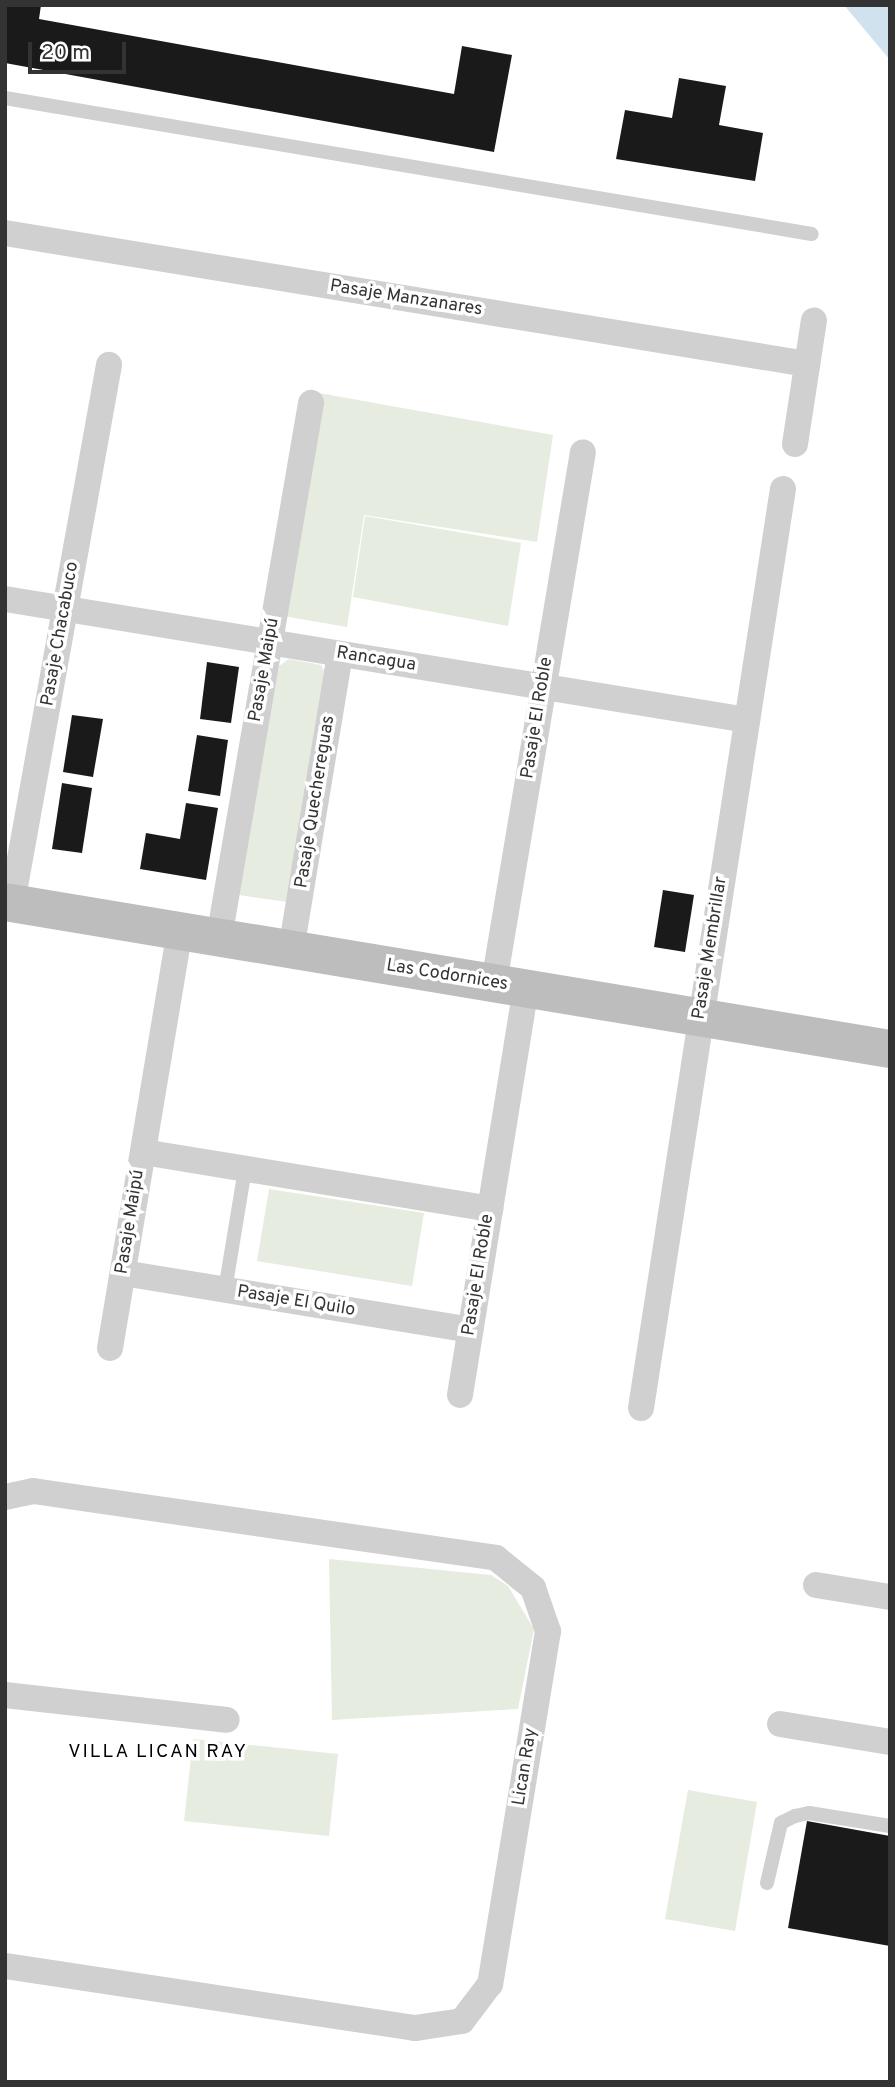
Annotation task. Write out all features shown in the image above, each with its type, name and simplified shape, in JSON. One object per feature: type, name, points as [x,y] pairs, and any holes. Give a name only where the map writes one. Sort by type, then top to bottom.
[{"type":"street","name":"Pasaje Manzanares","points":[[5,233],[807,364]]},
{"type":"street","points":[[795,443],[814,320]]},
{"type":"street","name":"Pasaje Chacabuco","points":[[9,903],[109,365]]},
{"type":"street","name":"Pasaje Maipú","points":[[219,938],[311,403]]},
{"type":"street","name":"Pasaje El Roble","points":[[460,1395],[490,1209],[510,986],[543,687],[583,452]]},
{"type":"street","name":"Pasaje Membrillar","points":[[641,1408],[783,489]]},
{"type":"street","name":"Rancagua","points":[[5,599],[747,720]]},
{"type":"street","name":"Pasaje Quechereguas","points":[[291,950],[340,654]]},
{"type":"street","name":"Las Codornices","points":[[9,903],[890,1049]]},
{"type":"street","name":"Pasaje Maipú","points":[[110,1348],[180,931]]},
{"type":"street","points":[[143,1153],[490,1209]]},
{"type":"street","name":"Pasaje El Quilo","points":[[123,1273],[470,1330]]},
{"type":"street","name":"Lican Ray","points":[[5,1497],[33,1491],[496,1558],[533,1588],[548,1632],[490,1984],[462,2021],[415,2028],[5,1966]]},
{"type":"street","points":[[816,1585],[890,1597]]},
{"type":"street","points":[[5,1695],[227,1720]]},
{"type":"street","points":[[780,1724],[890,1742]]},
{"type":"lane","points":[[5,98],[812,234]]},
{"type":"lane","points":[[225,1290],[245,1169]]},
{"type":"lane","points":[[767,1883],[781,1823],[795,1816],[809,1813],[890,1826]]},
{"type":"shaded area","points":[[319,393],[553,435],[537,542],[364,515],[347,627],[283,616]]},
{"type":"shaded area","points":[[365,516],[521,543],[508,626],[353,597]]},
{"type":"shaded area","points":[[289,659],[321,665],[324,671],[287,902],[239,895],[279,666]]},
{"type":"shaded area","points":[[269,1189],[424,1213],[412,1286],[257,1261]]},
{"type":"shaded area","points":[[329,1559],[491,1575],[508,1586],[534,1629],[518,1709],[332,1720]]},
{"type":"shaded area","points":[[193,1739],[338,1754],[329,1836],[184,1821]]},
{"type":"shaded area","points":[[688,1790],[757,1802],[735,1931],[665,1919]]},
{"type":"water","points":[[844,5],[890,5],[890,60]]},
{"type":"building","points":[[5,5],[41,5],[39,19],[454,94],[462,46],[512,55],[494,152],[5,63]]},
{"type":"building","points":[[679,78],[726,86],[719,125],[763,133],[755,181],[616,159],[625,110],[672,118]]},
{"type":"building","points":[[207,662],[239,667],[231,723],[200,719]]},
{"type":"building","points":[[72,715],[103,719],[93,777],[63,772]]},
{"type":"building","points":[[197,735],[228,740],[220,796],[188,791]]},
{"type":"building","points":[[62,783],[92,788],[82,853],[52,849]]},
{"type":"building","points":[[186,803],[218,808],[206,880],[140,869],[146,833],[180,839]]},
{"type":"building","points":[[663,890],[694,895],[685,952],[654,947]]},
{"type":"building","points":[[807,1821],[890,1836],[890,1946],[788,1928]]},
{"type":"district","name":"VILLA LICAN RAY","points":[[158,1753]]}]
